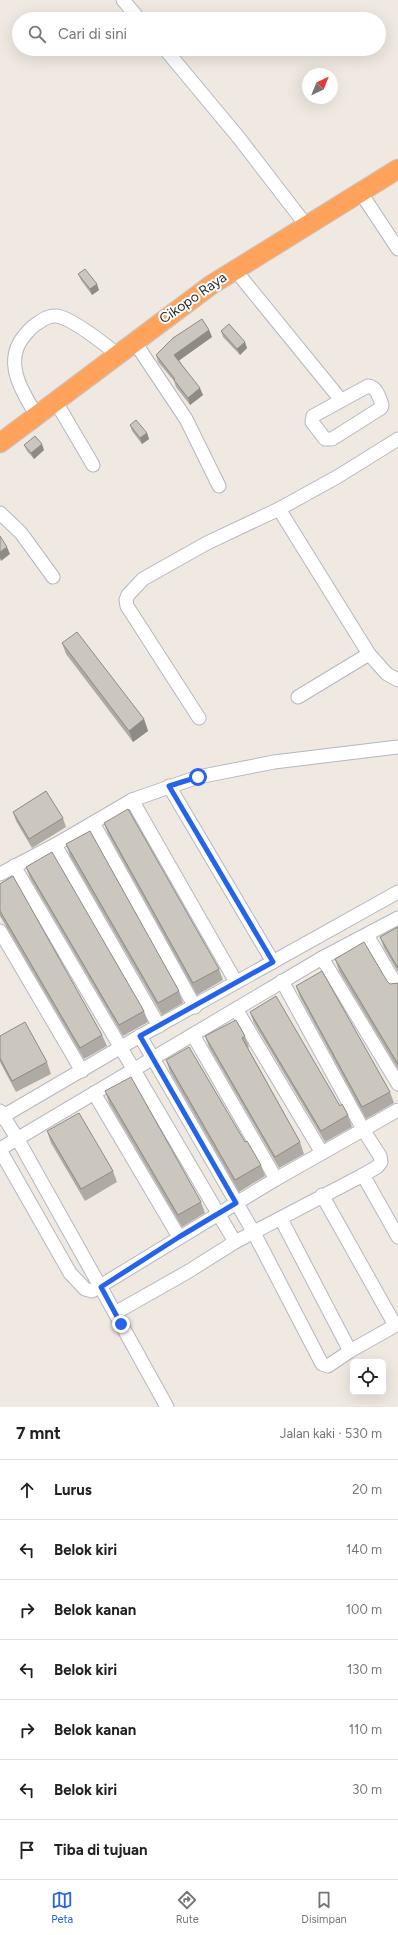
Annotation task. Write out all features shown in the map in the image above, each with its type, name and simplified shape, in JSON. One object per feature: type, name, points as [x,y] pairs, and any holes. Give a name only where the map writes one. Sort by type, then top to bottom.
[{"type":"highway","name":"Cikopo Raya","points":[[0,444],[134,341],[211,285],[398,169]]},
{"type":"street","points":[[124,0],[133,12]]},
{"type":"street","points":[[171,56],[239,138],[306,225]]},
{"type":"street","points":[[361,193],[398,249]]},
{"type":"street","points":[[235,270],[341,400]]},
{"type":"street","points":[[37,416],[25,396],[16,376],[14,356],[21,340],[33,325],[49,316],[60,316],[98,338],[117,354]]},
{"type":"street","points":[[134,341],[186,419],[219,486]]},
{"type":"street","points":[[370,386],[375,389],[382,406],[379,410],[338,435],[326,440],[312,422],[312,419],[315,415],[341,400],[370,386]]},
{"type":"street","points":[[56,402],[93,465]]},
{"type":"street","points":[[199,718],[127,606],[126,600],[128,595],[143,579],[200,546],[279,509],[337,477],[398,439]]},
{"type":"street","points":[[279,509],[369,654],[387,674],[398,680]]},
{"type":"street","points":[[0,513],[22,534],[53,577]]},
{"type":"street","points":[[298,697],[369,654]]},
{"type":"street","points":[[0,874],[55,845],[132,800],[169,786],[198,777],[274,762],[398,747]]},
{"type":"street","points":[[169,786],[273,962]]},
{"type":"street","points":[[132,800],[236,982]]},
{"type":"street","points":[[93,823],[195,1007]]},
{"type":"street","points":[[55,845],[159,1026]]},
{"type":"street","points":[[14,866],[235,1242]]},
{"type":"street","points":[[167,1407],[17,1138],[1,1115],[82,1071],[120,1047],[195,1007],[236,982],[398,892]]},
{"type":"street","points":[[398,918],[282,981],[0,1149],[70,1273],[85,1289],[92,1291],[101,1287],[179,1237],[276,1179],[364,1131],[398,1110]]},
{"type":"street","points":[[0,931],[82,1071]]},
{"type":"street","points":[[367,935],[398,988]]},
{"type":"street","points":[[322,958],[398,1084]]},
{"type":"street","points":[[115,1313],[189,1272],[235,1242],[281,1219],[322,1195],[363,1175],[377,1167],[382,1162],[282,981]]},
{"type":"street","points":[[236,1009],[322,1153]]},
{"type":"street","points":[[193,1035],[276,1179]]},
{"type":"street","points":[[140,1036],[254,1233],[322,1364],[328,1366],[350,1351],[396,1324],[322,1195]]},
{"type":"street","points":[[94,1093],[179,1237]]},
{"type":"street","points":[[363,1175],[398,1236]]},
{"type":"street","points":[[281,1219],[350,1351]]},
{"type":"building","points":[[85,269],[97,284],[90,289],[78,274]]},
{"type":"building","points":[[202,319],[209,330],[174,355],[200,388],[188,398],[156,355],[173,338]]},
{"type":"building","points":[[229,324],[245,342],[237,349],[221,331]]},
{"type":"building","points":[[136,420],[147,433],[140,438],[130,425]]},
{"type":"building","points":[[35,436],[42,444],[31,453],[24,445]]},
{"type":"building","points":[[0,536],[7,547],[0,552]]},
{"type":"building","points":[[77,632],[144,719],[129,731],[62,643]]},
{"type":"building","points":[[46,791],[63,818],[29,839],[13,812]]},
{"type":"building","points":[[128,809],[219,969],[193,983],[104,823]]},
{"type":"building","points":[[90,831],[179,991],[158,1003],[66,844]]},
{"type":"building","points":[[52,852],[144,1011],[119,1025],[26,867]]},
{"type":"building","points":[[13,876],[102,1035],[80,1048],[0,911],[0,884]]},
{"type":"building","points":[[398,927],[398,968],[380,937]]},
{"type":"building","points":[[364,942],[387,981],[390,984],[398,983],[398,1064],[335,959]]},
{"type":"building","points":[[322,971],[390,1092],[362,1107],[296,986]]},
{"type":"building","points":[[276,996],[340,1106],[342,1104],[348,1115],[321,1131],[250,1012]]},
{"type":"building","points":[[236,1020],[245,1036],[242,1038],[300,1142],[275,1157],[205,1036]]},
{"type":"building","points":[[25,1022],[47,1062],[12,1081],[0,1058],[0,1036]]},
{"type":"building","points":[[189,1047],[245,1142],[247,1141],[261,1165],[235,1180],[166,1060]]},
{"type":"building","points":[[131,1077],[201,1202],[178,1215],[105,1091]]},
{"type":"building","points":[[79,1113],[113,1171],[81,1189],[47,1131]]},
{"type":"route","points":[[121,1324],[101,1287],[179,1237],[236,1203],[140,1036],[195,1007],[273,962],[169,786],[198,777]]}]
